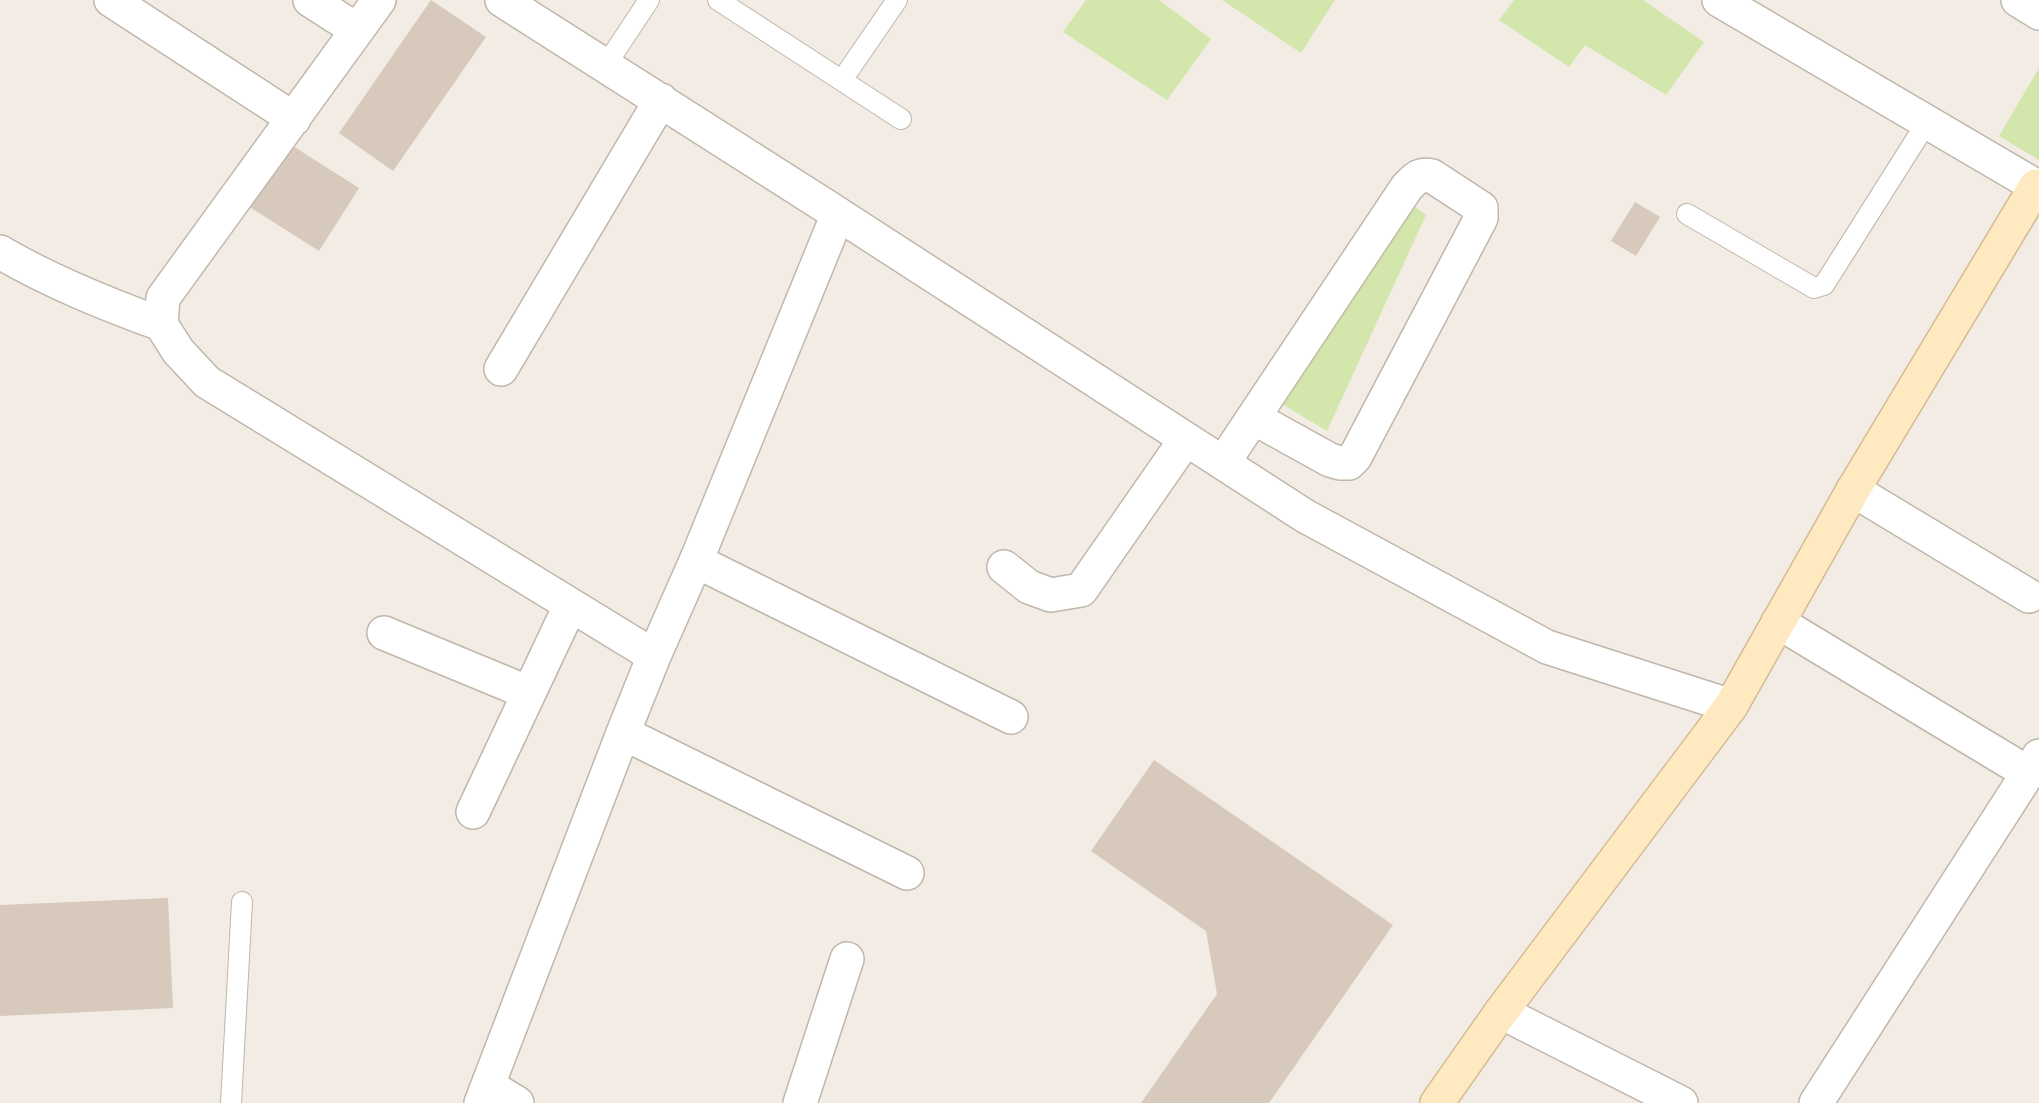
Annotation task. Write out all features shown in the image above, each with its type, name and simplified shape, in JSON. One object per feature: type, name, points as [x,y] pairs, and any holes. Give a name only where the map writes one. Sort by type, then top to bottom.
[{"type":"street","points":[[111,0],[294,118]]},
{"type":"street","points":[[310,0],[357,30]]},
{"type":"street","points":[[379,0],[163,298],[161,324],[178,351],[207,382],[654,656]]},
{"type":"street","points":[[502,0],[661,100],[1305,516],[1547,647],[1731,706]]},
{"type":"street","points":[[1437,1103],[1501,1012],[1731,706],[1853,490],[2037,187],[1719,0]]},
{"type":"street","points":[[2018,0],[2039,13]]},
{"type":"street","points":[[501,369],[661,100]]},
{"type":"street","points":[[1223,463],[1407,187],[1417,177],[1424,174],[1432,176],[1481,208],[1481,218],[1355,457],[1349,463],[1330,460],[1254,418]]},
{"type":"street","points":[[517,1103],[485,1095],[623,733],[838,214]]},
{"type":"street","points":[[0,252],[22,265],[109,306],[161,324]]},
{"type":"street","points":[[1004,567],[1029,586],[1051,595],[1081,590],[1186,439]]},
{"type":"street","points":[[1853,490],[2029,596]]},
{"type":"street","points":[[696,561],[1011,717]]},
{"type":"street","points":[[473,812],[570,606]]},
{"type":"street","points":[[1779,622],[2034,764],[1816,1103]]},
{"type":"street","points":[[384,633],[529,693]]},
{"type":"street","points":[[623,733],[908,873]]},
{"type":"street","points":[[800,1103],[847,959]]},
{"type":"street","points":[[1501,1012],[1674,1101]]},
{"type":"lane","points":[[606,65],[649,0]]},
{"type":"lane","points":[[718,0],[901,119]]},
{"type":"lane","points":[[842,80],[897,0]]},
{"type":"lane","points":[[1687,214],[1814,288],[1824,285],[1927,122]]},
{"type":"lane","points":[[231,1103],[242,902]]},
{"type":"green space","points":[[1086,0],[1159,0],[1211,39],[1167,100],[1063,32]]},
{"type":"green space","points":[[1222,0],[1335,0],[1301,53]]},
{"type":"green space","points":[[1514,0],[1643,0],[1704,42],[1666,95],[1585,45],[1569,67],[1499,20]]},
{"type":"green space","points":[[2039,68],[2039,160],[1999,136]]},
{"type":"green space","points":[[1393,190],[1426,215],[1327,431],[1277,401]]},
{"type":"building","points":[[431,0],[486,37],[393,171],[339,133]]},
{"type":"building","points":[[288,143],[359,188],[319,251],[248,206]]},
{"type":"building","points":[[1635,202],[1660,217],[1636,256],[1611,241]]},
{"type":"building","points":[[1154,760],[1393,925],[1269,1103],[1141,1103],[1217,994],[1206,931],[1091,851]]},
{"type":"building","points":[[168,898],[173,1008],[0,1016],[0,905]]}]
